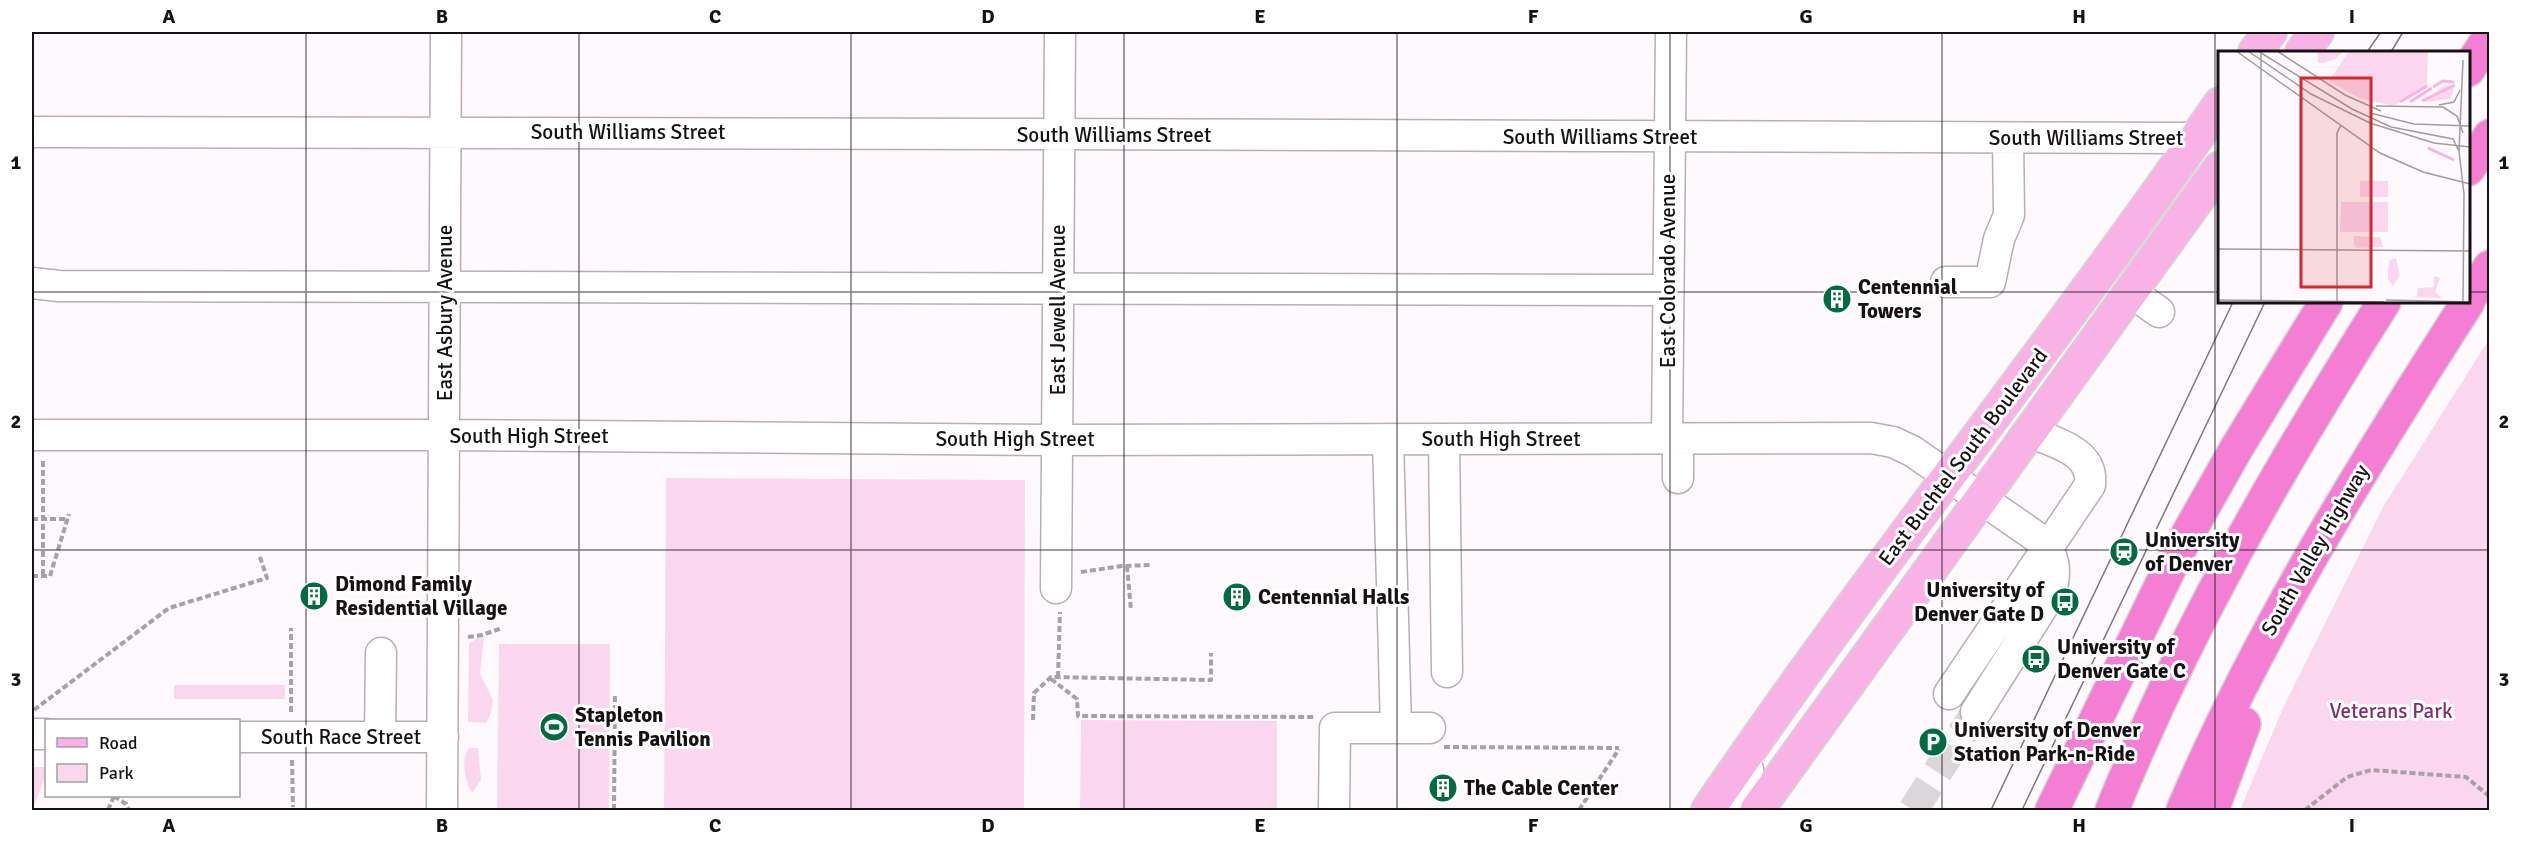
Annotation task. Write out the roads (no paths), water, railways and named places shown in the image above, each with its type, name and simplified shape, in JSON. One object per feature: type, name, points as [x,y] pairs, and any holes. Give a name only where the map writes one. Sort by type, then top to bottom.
[{"type":"highway","points":[[2470,62],[2486,32]]},
{"type":"highway","points":[[2470,68],[2490,36]]},
{"type":"highway","points":[[2470,167],[2490,136]]},
{"type":"highway","name":"South Valley Highway","points":[[2470,298],[2490,267]]},
{"type":"highway","points":[[2052,810],[2110,689],[2206,500],[2325,303]]},
{"type":"highway","points":[[2112,810],[2166,686],[2229,560],[2300,436],[2383,303]]},
{"type":"highway","name":"South Valley Highway","points":[[2183,810],[2262,642],[2339,506],[2467,303]]},
{"type":"highway","points":[[2212,810],[2272,653],[2339,506]]},
{"type":"highway","points":[[2061,810],[2110,689]]},
{"type":"main road","points":[[2256,51],[2270,32]]},
{"type":"main road","points":[[2303,51],[2317,32]]},
{"type":"main road","name":"East Buchtel South Boulevard","points":[[1708,810],[1757,737],[1947,476],[2071,314],[2218,107]]},
{"type":"main road","name":"East Buchtel South Boulevard","points":[[1757,810],[2218,171]]},
{"type":"street","name":"East Asbury Avenue","points":[[442,810],[447,32]]},
{"type":"street","name":"East Jewell Avenue","points":[[1058,598],[1060,32]]},
{"type":"street","name":"East Colorado Avenue","points":[[1671,32],[1668,290],[1673,438],[1678,478]]},
{"type":"street","name":"South Williams Street","points":[[32,132],[446,131],[2196,138]]},
{"type":"street","points":[[1946,282],[1990,282],[1998,239],[2009,215],[2008,138]]},
{"type":"street","points":[[32,283],[59,286],[1668,290]]},
{"type":"street","points":[[2131,292],[2159,312]]},
{"type":"street","points":[[1981,499],[1996,534],[2019,552],[2021,567],[1945,691],[2048,548],[2090,485],[2090,469],[2075,452],[2030,432]]},
{"type":"street","name":"South High Street","points":[[37,448],[445,435],[1057,440],[1871,438],[1899,444],[1981,499],[2048,548]]},
{"type":"street","points":[[1388,440],[1396,728]]},
{"type":"street","points":[[1444,440],[1447,672]]},
{"type":"street","points":[[1976,712],[2050,595],[2055,568],[2048,548]]},
{"type":"street","points":[[380,737],[381,653]]},
{"type":"street","points":[[1334,810],[1335,728],[1396,728],[1432,738]]},
{"type":"street","name":"South Race Street","points":[[240,737],[443,737]]},
{"type":"street","points":[[1728,810],[1743,788],[1757,737]]},
{"type":"tunnel","points":[[1913,810],[1976,712]]},
{"type":"tram line","points":[[2368,51],[2381,32]]},
{"type":"tram line","points":[[2392,51],[2403,32]]},
{"type":"tram line","points":[[1991,810],[2233,303]]},
{"type":"tram line","points":[[2022,810],[2265,303]]},
{"type":"place","name":"Centennial Towers","points":[[1837,299]]},
{"type":"place","name":"University of Denver","points":[[2124,552]]},
{"type":"place","name":"Dimond Family Residential Village","points":[[314,596]]},
{"type":"place","name":"Centennial Halls","points":[[1237,597]]},
{"type":"place","name":"University of Denver Gate D","points":[[2065,602]]},
{"type":"place","name":"University of Denver Gate C","points":[[2036,659]]},
{"type":"place","name":"Stapleton Tennis Pavilion","points":[[554,727]]},
{"type":"place","name":"University of Denver Station Park-n-Ride","points":[[1933,742]]},
{"type":"place","name":"The Cable Center","points":[[1443,788]]},
{"type":"park label","name":"Veterans Park","points":[[2391,711]]}]
